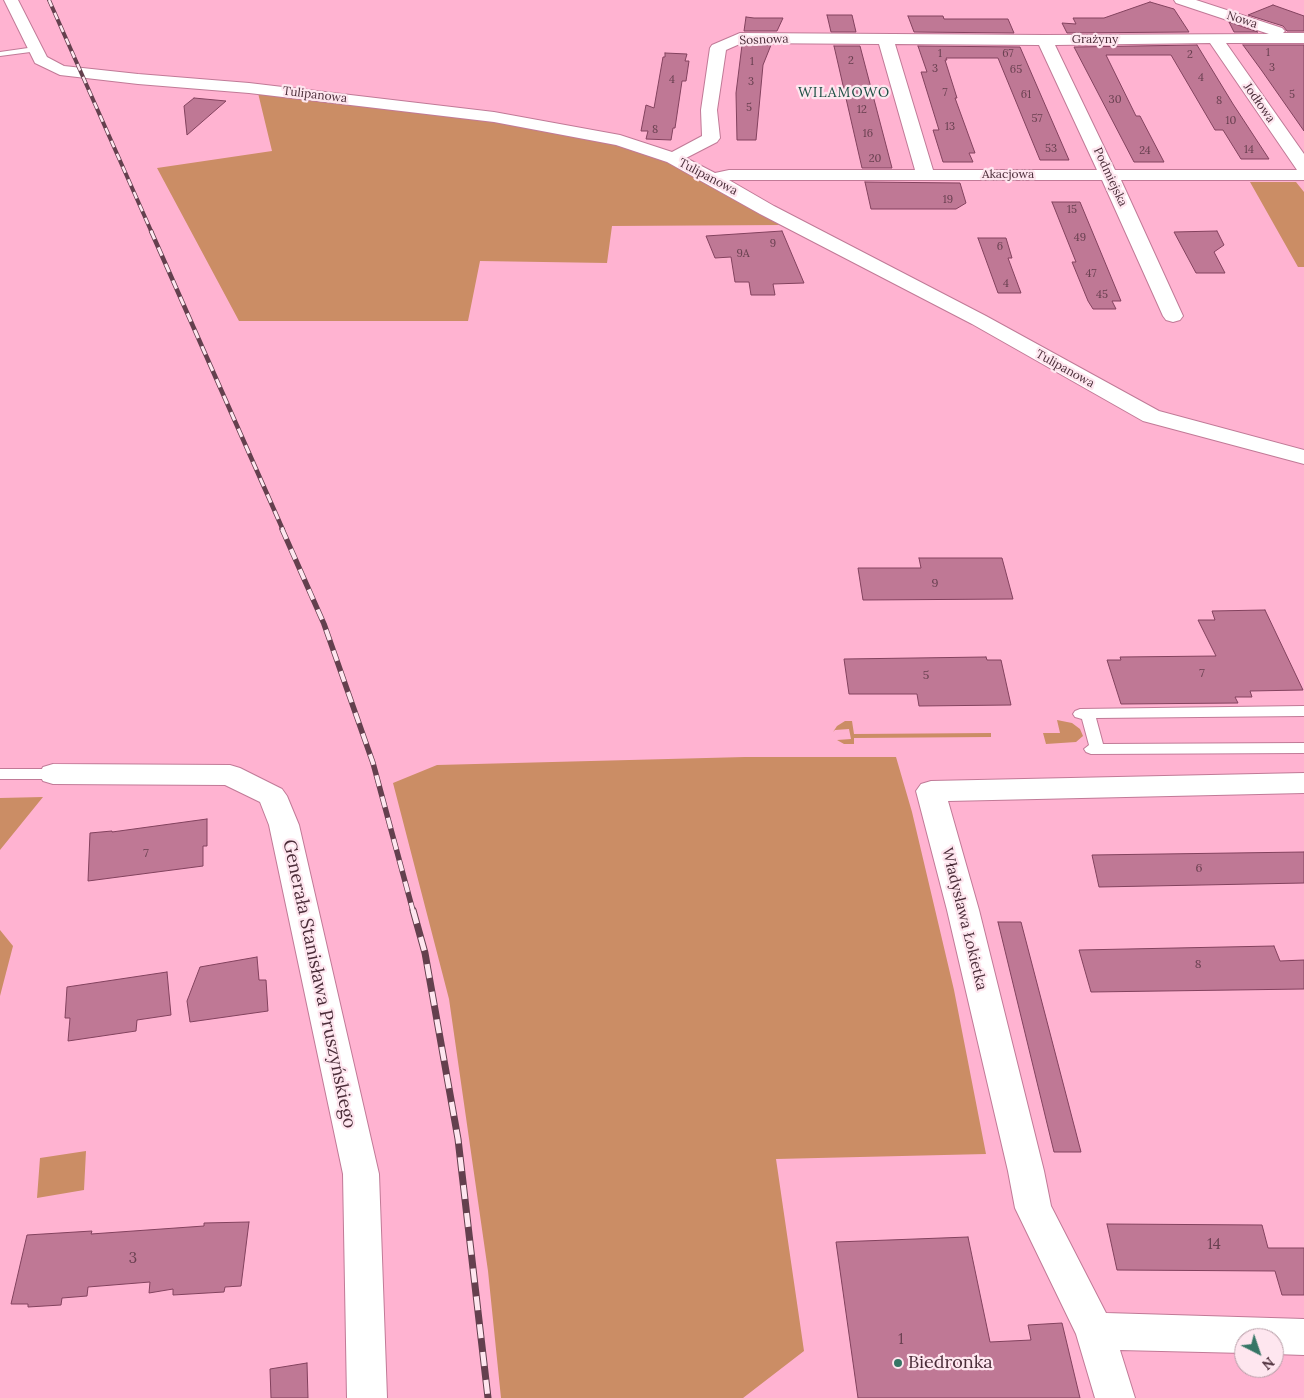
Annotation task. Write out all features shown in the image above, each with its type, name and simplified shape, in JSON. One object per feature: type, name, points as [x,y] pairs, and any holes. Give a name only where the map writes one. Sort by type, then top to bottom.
[{"type":"street","points":[[11,0],[35,49]]},
{"type":"street","name":"Nowa","points":[[1181,0],[1302,39]]},
{"type":"street","name":"Sosnowa","points":[[673,158],[712,138],[709,110],[718,48],[740,38],[886,40]]},
{"type":"street","name":"Jodłowa","points":[[1215,39],[1304,167]]},
{"type":"street","name":"Grażyny","points":[[886,40],[1302,39]]},
{"type":"street","points":[[886,40],[926,176]]},
{"type":"street","name":"Podmiejska","points":[[1045,40],[1110,175],[1174,316]]},
{"type":"street","name":"Tulipanowa","points":[[35,49],[41,60],[60,70],[138,79],[249,88],[494,117],[620,140],[673,158],[714,179],[767,210],[979,320],[1151,416],[1304,457]]},
{"type":"street","name":"Akacjowa","points":[[714,179],[729,175],[1304,175]]},
{"type":"street","name":"Generała Stanisława Pruszyńskiego","points":[[53,774],[230,775],[272,796],[284,825],[360,1174],[367,1398]]},
{"type":"street","name":"Władysława Łokietka","points":[[1115,1398],[1095,1331],[1033,1208],[1026,1171],[963,910],[931,791],[1304,783]]},
{"type":"street","points":[[1095,1331],[1304,1337]]},
{"type":"lane","points":[[0,54],[35,49]]},
{"type":"lane","points":[[1304,711],[1084,714],[1094,749],[1304,748]]},
{"type":"lane","points":[[0,774],[53,774]]},
{"type":"shaded area","points":[[258,93],[448,115],[607,141],[678,162],[782,225],[612,226],[607,263],[480,261],[468,321],[239,321],[157,168],[272,151]]},
{"type":"shaded area","points":[[1250,182],[1296,182],[1304,192],[1304,267],[1298,267]]},
{"type":"shaded area","points":[[1057,720],[1072,723],[1080,729],[1083,736],[1076,742],[1046,744],[1043,733],[1060,733]]},
{"type":"shaded area","points":[[845,721],[852,721],[854,734],[991,733],[991,737],[854,738],[854,744],[844,744],[837,740],[851,739],[849,729],[835,730],[833,732],[837,726]]},
{"type":"shaded area","points":[[745,757],[896,757],[912,812],[954,990],[986,1154],[776,1159],[804,1351],[743,1398],[501,1398],[488,1271],[449,999],[393,783],[437,765]]},
{"type":"shaded area","points":[[43,797],[0,850],[0,798]]},
{"type":"shaded area","points":[[0,930],[13,946],[0,996]]},
{"type":"shaded area","points":[[86,1151],[84,1190],[37,1198],[40,1158]]},
{"type":"building","points":[[1150,2],[1174,9],[1189,32],[1067,33],[1062,23],[1076,24],[1073,18],[1104,18]]},
{"type":"building","points":[[1273,5],[1304,16],[1304,31],[1287,31],[1283,26],[1248,15]]},
{"type":"building","points":[[827,15],[852,15],[856,32],[831,32]]},
{"type":"building","points":[[908,16],[943,16],[944,19],[1008,19],[1014,33],[914,32]]},
{"type":"building","points":[[746,17],[783,18],[777,31],[744,31]]},
{"type":"building","points":[[1229,22],[1258,32],[1234,32]]},
{"type":"building","points":[[742,45],[771,45],[763,65],[756,140],[737,140],[736,93]]},
{"type":"building","points":[[1197,45],[1269,159],[1241,159],[1223,130],[1215,130],[1171,55],[1106,55],[1136,116],[1140,116],[1164,162],[1134,162],[1074,47]]},
{"type":"building","points":[[1243,45],[1304,45],[1304,131],[1262,71]]},
{"type":"building","points":[[834,46],[860,46],[892,168],[862,168]]},
{"type":"building","points":[[918,46],[1020,47],[1069,160],[1040,160],[998,58],[946,58],[957,98],[955,98],[975,153],[969,153],[973,162],[943,162],[933,130],[939,130],[921,72],[927,72]]},
{"type":"building","points":[[665,53],[687,54],[685,61],[689,61],[686,81],[682,81],[675,128],[673,128],[671,140],[646,139],[648,131],[641,131],[646,105],[654,108]]},
{"type":"building","points":[[194,98],[226,101],[187,135],[184,106]]},
{"type":"building","points":[[865,182],[960,183],[966,203],[956,209],[871,209]]},
{"type":"building","points":[[1052,202],[1080,202],[1121,301],[1112,301],[1116,309],[1093,309],[1088,301],[1072,262],[1076,262]]},
{"type":"building","points":[[782,231],[804,283],[773,284],[775,295],[751,295],[749,282],[735,282],[731,257],[715,258],[706,236]]},
{"type":"building","points":[[1217,231],[1224,245],[1214,252],[1225,273],[1196,273],[1174,232]]},
{"type":"building","points":[[978,238],[1006,238],[1012,258],[1008,258],[1021,293],[998,293]]},
{"type":"building","points":[[919,558],[1002,558],[1013,599],[863,600],[858,568],[921,568]]},
{"type":"building","points":[[1265,610],[1303,690],[1250,691],[1252,697],[1235,697],[1238,703],[1121,704],[1107,660],[1121,660],[1120,657],[1216,656],[1198,620],[1215,620],[1212,611]]},
{"type":"building","points":[[986,657],[987,660],[1001,660],[1011,705],[919,706],[917,694],[849,694],[844,659]]},
{"type":"building","points":[[207,819],[207,846],[203,846],[203,866],[88,881],[90,833],[112,832]]},
{"type":"building","points":[[1304,852],[1304,883],[1099,887],[1092,855]]},
{"type":"building","points":[[998,922],[1021,922],[1081,1152],[1054,1152]]},
{"type":"building","points":[[1274,946],[1280,961],[1304,960],[1304,989],[1091,992],[1079,950]]},
{"type":"building","points":[[257,957],[259,980],[266,980],[268,1011],[190,1022],[187,1001],[200,967]]},
{"type":"building","points":[[167,972],[171,1015],[137,1020],[136,1031],[68,1041],[70,1018],[65,1018],[67,987]]},
{"type":"building","points":[[249,1222],[241,1286],[225,1287],[224,1292],[173,1295],[173,1289],[149,1293],[150,1282],[88,1287],[87,1296],[62,1298],[61,1305],[28,1307],[28,1304],[11,1304],[27,1235],[92,1231],[91,1234],[204,1226],[204,1223]]},
{"type":"building","points":[[1107,1224],[1262,1225],[1268,1248],[1304,1248],[1304,1295],[1282,1295],[1275,1271],[1117,1270]]},
{"type":"building","points":[[968,1237],[990,1342],[1031,1340],[1028,1325],[1062,1323],[1080,1398],[858,1398],[836,1242]]},
{"type":"building","points":[[307,1363],[308,1398],[271,1398],[270,1369]]},
{"type":"railway","points":[[49,0],[152,233]]},
{"type":"railway","points":[[151,231],[283,530]]},
{"type":"railway","points":[[282,529],[324,624],[373,763],[413,911]]},
{"type":"railway","points":[[413,910],[425,953],[458,1139],[488,1398]]},
{"type":"place","name":"Biedronka","points":[[898,1363]]},
{"type":"district","name":"WILAMOWO","points":[[844,93]]}]
